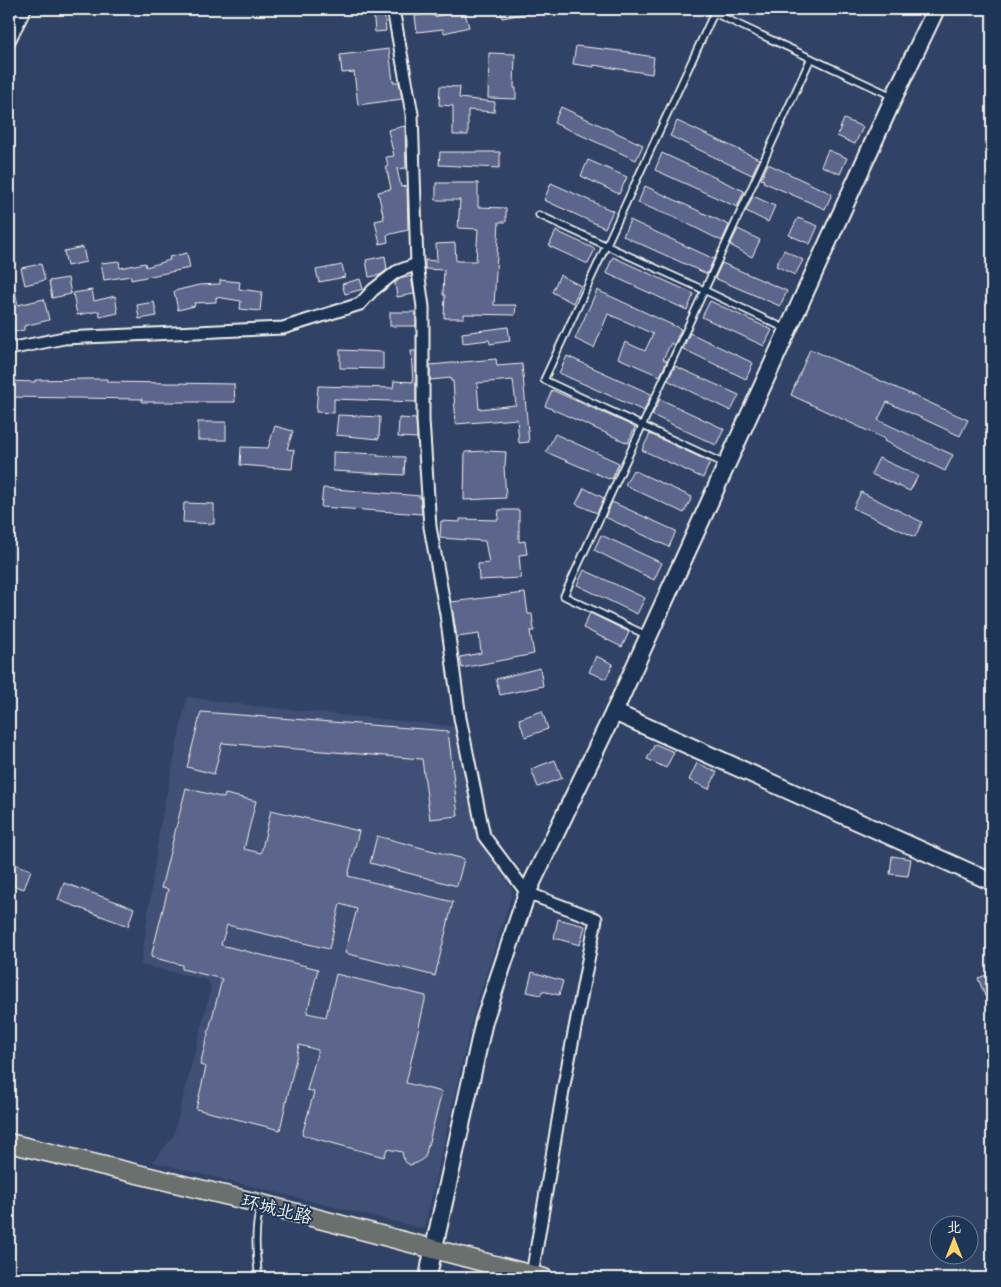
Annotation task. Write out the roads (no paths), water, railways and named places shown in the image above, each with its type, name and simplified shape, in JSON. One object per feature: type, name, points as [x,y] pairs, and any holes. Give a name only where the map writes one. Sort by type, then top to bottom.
[{"type":"main road","name":"环城北路","points":[[9,1143],[260,1210],[431,1263],[496,1278]]},
{"type":"main road","name":"环城北路","points":[[9,1154],[260,1210]]},
{"type":"main road","name":"环城北路","points":[[431,1263],[538,1277]]},
{"type":"street","points":[[9,41],[24,9]]},
{"type":"street","points":[[393,9],[412,114],[417,264],[423,307],[424,420],[430,527],[446,614],[460,718],[484,836],[527,893],[596,920],[564,1085],[538,1277]]},
{"type":"street","points":[[431,1263],[484,1021],[527,893],[614,712],[894,97],[936,9]]},
{"type":"street","points":[[9,350],[64,338],[283,328],[360,304],[373,290],[396,272],[417,264]]},
{"type":"street","points":[[614,712],[992,882]]},
{"type":"lane","points":[[727,464],[544,380],[605,245],[714,13],[894,97]]},
{"type":"lane","points":[[648,636],[564,596],[811,58]]},
{"type":"lane","points":[[539,215],[788,330]]},
{"type":"lane","points":[[259,1278],[257,1262],[260,1210]]}]
